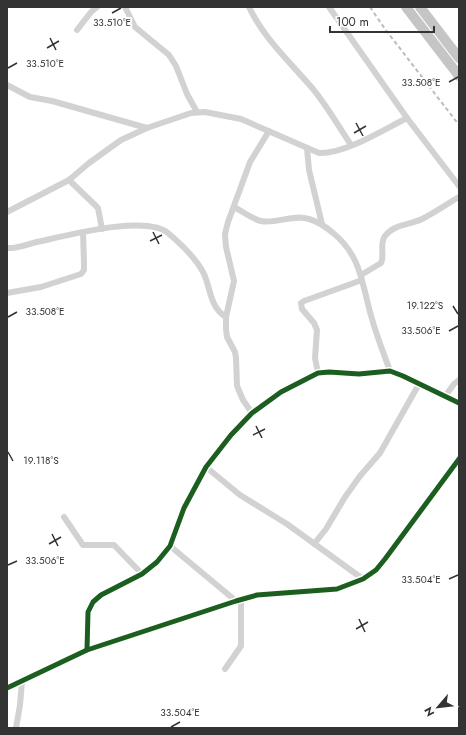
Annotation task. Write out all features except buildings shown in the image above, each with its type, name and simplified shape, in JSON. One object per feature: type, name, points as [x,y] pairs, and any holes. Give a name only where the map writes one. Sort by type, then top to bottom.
[{"type":"highway","points":[[406,7],[459,76]]},
{"type":"highway","points":[[420,7],[459,58]]},
{"type":"street","points":[[77,30],[91,12],[97,7]]},
{"type":"street","points":[[124,7],[135,27],[169,55],[176,66],[187,94],[197,112]]},
{"type":"street","points":[[249,7],[254,19],[263,32],[314,90],[352,145]]},
{"type":"street","points":[[329,7],[407,118],[459,186]]},
{"type":"street","points":[[7,85],[30,97],[52,101],[147,128]]},
{"type":"street","points":[[7,212],[69,180],[89,163],[121,140],[147,128],[197,112],[205,112],[240,119],[319,153],[336,152],[407,118]]},
{"type":"street","points":[[252,413],[243,400],[237,386],[235,352],[227,337],[226,317],[234,281],[226,247],[225,234],[250,162],[269,131]]},
{"type":"street","points":[[307,148],[309,170],[322,224]]},
{"type":"street","points":[[69,180],[98,208],[102,229]]},
{"type":"street","points":[[318,373],[315,358],[317,330],[314,323],[302,309],[301,303],[362,278],[381,263],[382,248],[385,237],[392,230],[405,223],[421,220],[459,197]]},
{"type":"street","points":[[234,207],[260,221],[269,222],[291,217],[308,219],[322,224],[343,240],[352,254],[362,278],[372,319],[390,371]]},
{"type":"street","points":[[7,248],[83,232],[115,227],[147,225],[167,232],[192,256],[203,272],[217,309],[226,317]]},
{"type":"street","points":[[7,293],[41,287],[81,274],[84,270],[83,232]]},
{"type":"street","points":[[87,650],[88,612],[93,602],[101,595],[142,574],[156,562],[170,546],[184,508],[206,467],[231,435],[252,413],[282,392],[318,373],[329,372],[359,374],[390,371],[446,395],[459,403]]},
{"type":"street","points":[[446,395],[459,380]]},
{"type":"street","points":[[314,544],[326,529],[344,497],[380,453],[419,384]]},
{"type":"street","points":[[7,688],[87,650],[238,600],[258,596],[337,589],[363,579],[376,570],[385,559],[459,459]]},
{"type":"street","points":[[206,467],[240,494],[287,524],[363,579]]},
{"type":"street","points":[[64,518],[83,546],[114,545],[142,574]]},
{"type":"street","points":[[170,546],[238,600],[242,646],[225,669]]},
{"type":"street","points":[[16,728],[22,681]]},
{"type":"railway","points":[[370,7],[385,29],[459,125]]},
{"type":"cycle path","points":[[87,650],[88,612],[93,602],[101,595],[142,574],[157,562],[170,546],[184,508],[206,467],[231,435],[252,413],[281,392],[318,373],[329,372],[359,374],[390,371],[459,403]]},
{"type":"cycle path","points":[[7,688],[87,650],[236,601],[257,595],[337,589],[363,579],[376,570],[385,559],[459,459]]}]
